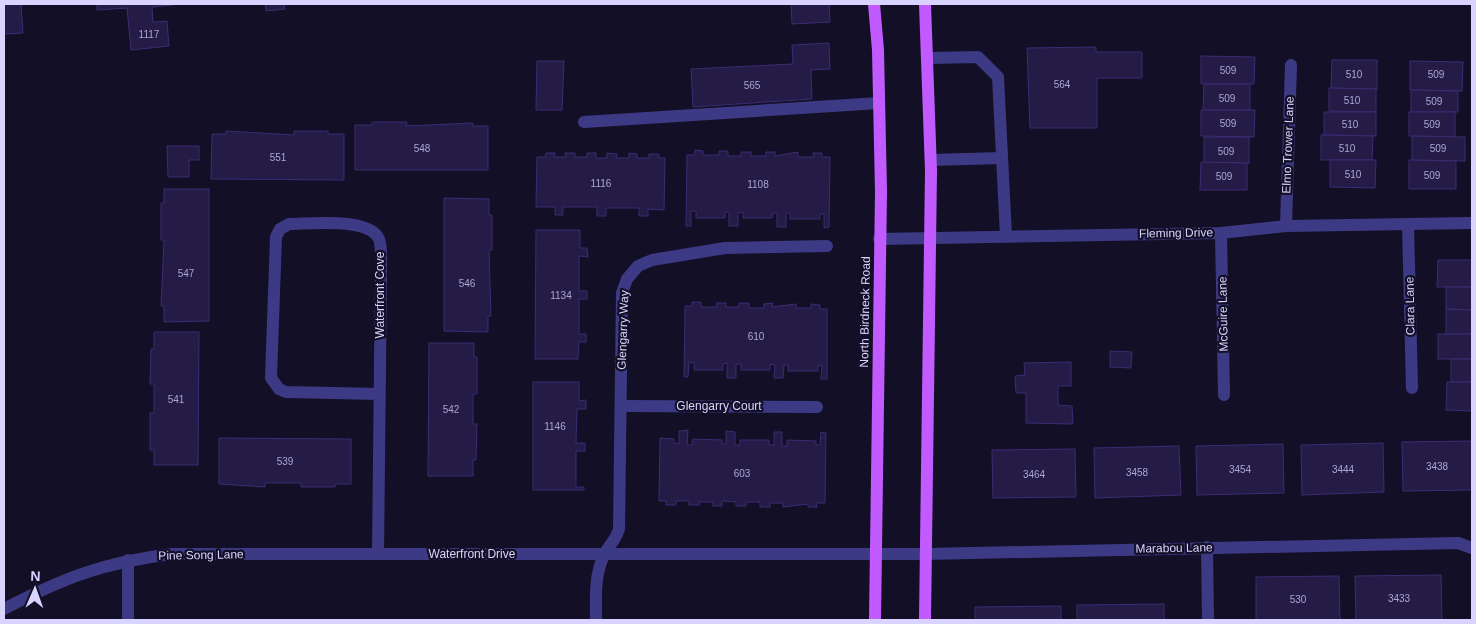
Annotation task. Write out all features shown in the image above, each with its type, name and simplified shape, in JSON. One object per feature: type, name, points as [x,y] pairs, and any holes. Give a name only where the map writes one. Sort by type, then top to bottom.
[{"type":"main road","name":"North Birdneck Road","points":[[874,4],[879,103],[875,620]]},
{"type":"main road","points":[[925,4],[931,160],[925,620]]},
{"type":"street","points":[[928,58],[978,57],[998,77],[1006,236]]},
{"type":"street","name":"Elmo Trower Lane","points":[[1286,226],[1291,65]]},
{"type":"street","points":[[584,122],[879,103]]},
{"type":"street","points":[[931,160],[1002,158]]},
{"type":"street","name":"Fleming Drive","points":[[879,239],[1221,233],[1286,226],[1472,223]]},
{"type":"street","name":"Waterfront Cove","points":[[289,224],[361,225],[372,230],[380,240],[379,394],[286,392],[279,389],[271,378],[276,237],[280,230],[289,224]]},
{"type":"street","name":"Clara Lane","points":[[1408,225],[1412,388]]},
{"type":"street","name":"McGuire Lane","points":[[1221,233],[1224,395]]},
{"type":"street","name":"Glengarry Way","points":[[596,620],[596,576],[604,554],[616,540],[619,529],[622,293],[627,279],[638,266],[652,260],[725,248],[827,246]]},
{"type":"street","points":[[378,554],[379,394]]},
{"type":"street","name":"Glengarry Court","points":[[621,406],[817,407]]},
{"type":"street","name":"Marabou Lane","points":[[876,554],[1458,543],[1472,548]]},
{"type":"street","points":[[1207,547],[1208,620]]},
{"type":"street","name":"Pine Song Lane","points":[[4,609],[86,571],[128,560],[172,554],[378,554]]},
{"type":"street","name":"Waterfront Drive","points":[[378,554],[876,554]]},
{"type":"street","points":[[128,560],[128,620]]},
{"type":"building","points":[[4,4],[21,4],[23,33],[4,34]]},
{"type":"building","points":[[97,4],[181,4],[152,7],[153,22],[167,21],[169,46],[131,50],[127,8],[97,10]]},
{"type":"building","points":[[265,4],[284,4],[285,9],[266,11]]},
{"type":"building","points":[[791,4],[829,4],[830,22],[792,24]]},
{"type":"building","points":[[829,43],[830,69],[811,70],[812,99],[693,107],[691,69],[793,64],[792,45]]},
{"type":"building","points":[[1096,47],[1096,52],[1142,52],[1142,78],[1097,78],[1097,128],[1030,128],[1027,48]]},
{"type":"building","points":[[1201,56],[1255,57],[1254,84],[1201,84]]},
{"type":"building","points":[[1332,60],[1377,60],[1377,89],[1331,88]]},
{"type":"building","points":[[537,61],[564,61],[562,110],[536,110]]},
{"type":"building","points":[[1410,61],[1463,62],[1462,91],[1410,90]]},
{"type":"building","points":[[1204,84],[1250,84],[1250,110],[1203,110]]},
{"type":"building","points":[[1329,88],[1376,89],[1376,112],[1329,111]]},
{"type":"building","points":[[1411,90],[1458,91],[1458,112],[1411,112]]},
{"type":"building","points":[[1201,110],[1255,110],[1254,137],[1201,136]]},
{"type":"building","points":[[1324,112],[1376,112],[1376,136],[1324,135]]},
{"type":"building","points":[[1409,112],[1455,112],[1455,137],[1409,136]]},
{"type":"building","points":[[372,122],[407,122],[406,126],[473,123],[473,126],[488,126],[488,170],[355,170],[355,125],[372,125]]},
{"type":"building","points":[[226,131],[294,135],[294,131],[328,131],[328,134],[344,134],[344,180],[211,179],[212,134],[226,134]]},
{"type":"building","points":[[1321,135],[1373,136],[1372,160],[1321,160]]},
{"type":"building","points":[[1412,136],[1465,137],[1465,161],[1412,160]]},
{"type":"building","points":[[1204,137],[1249,137],[1249,163],[1204,163]]},
{"type":"building","points":[[167,146],[199,146],[199,160],[189,160],[189,177],[168,177]]},
{"type":"building","points":[[695,150],[703,151],[703,155],[719,155],[719,151],[728,151],[728,156],[741,156],[741,152],[751,152],[751,156],[766,156],[766,152],[775,152],[775,156],[798,152],[798,157],[814,157],[813,153],[822,153],[822,157],[830,157],[829,227],[824,228],[824,214],[820,214],[820,219],[790,219],[790,213],[786,213],[786,227],[777,227],[777,213],[773,213],[772,218],[743,218],[743,212],[738,213],[738,226],[729,226],[729,212],[725,212],[725,218],[696,218],[696,211],[691,211],[691,226],[686,226],[687,155],[694,155]]},
{"type":"building","points":[[546,153],[555,153],[554,157],[566,157],[565,153],[575,153],[575,157],[587,157],[587,153],[596,153],[596,158],[607,158],[607,153],[617,154],[616,158],[629,158],[629,153],[637,154],[637,158],[649,158],[649,154],[659,154],[659,158],[665,158],[664,210],[648,209],[648,216],[639,216],[639,208],[606,208],[606,216],[597,216],[597,207],[563,207],[563,215],[555,215],[555,207],[536,207],[537,157],[545,157]]},
{"type":"building","points":[[1330,160],[1376,160],[1375,188],[1330,187]]},
{"type":"building","points":[[1409,160],[1456,161],[1456,189],[1409,189]]},
{"type":"building","points":[[1201,162],[1247,163],[1247,190],[1200,190]]},
{"type":"building","points":[[164,189],[209,189],[209,321],[164,322],[164,306],[161,306],[164,240],[161,240],[161,203],[164,203]]},
{"type":"building","points":[[444,198],[489,199],[489,215],[492,215],[492,250],[489,250],[491,316],[488,316],[488,332],[444,331]]},
{"type":"building","points":[[536,230],[580,230],[580,248],[587,248],[588,257],[579,256],[579,291],[587,291],[587,299],[579,299],[579,334],[586,334],[586,342],[579,342],[578,359],[535,359]]},
{"type":"building","points":[[1438,260],[1472,260],[1472,287],[1437,287]]},
{"type":"building","points":[[1446,287],[1472,287],[1472,310],[1446,309]]},
{"type":"building","points":[[692,302],[701,302],[701,307],[717,307],[716,303],[726,303],[726,307],[739,307],[739,303],[749,303],[749,308],[764,308],[764,304],[773,303],[772,307],[796,304],[796,308],[811,308],[811,304],[820,305],[820,309],[827,309],[827,379],[821,379],[822,365],[818,366],[818,371],[788,371],[788,365],[784,365],[783,378],[774,378],[775,365],[770,364],[770,370],[741,370],[741,364],[736,364],[736,378],[727,378],[727,363],[723,364],[723,370],[694,370],[694,363],[689,362],[688,377],[684,377],[685,306],[692,306]]},
{"type":"building","points":[[1446,309],[1472,310],[1472,334],[1446,334]]},
{"type":"building","points":[[154,332],[199,332],[198,465],[154,465],[154,450],[150,450],[150,413],[154,413],[154,384],[150,384],[151,349],[154,349]]},
{"type":"building","points":[[1438,334],[1472,334],[1472,359],[1438,359]]},
{"type":"building","points":[[429,343],[474,343],[474,357],[477,357],[477,394],[473,394],[473,424],[477,424],[476,460],[473,460],[473,476],[428,476]]},
{"type":"building","points":[[1110,351],[1132,352],[1131,368],[1110,367]]},
{"type":"building","points":[[1451,359],[1472,359],[1472,382],[1451,382]]},
{"type":"building","points":[[1071,362],[1071,386],[1058,386],[1058,405],[1072,406],[1073,424],[1026,423],[1026,393],[1016,393],[1015,376],[1025,375],[1024,363]]},
{"type":"building","points":[[533,382],[579,382],[579,401],[586,400],[586,409],[577,409],[576,443],[585,443],[585,451],[576,451],[576,487],[584,487],[584,490],[533,490]]},
{"type":"building","points":[[1447,382],[1472,382],[1472,411],[1446,410]]},
{"type":"building","points":[[688,430],[687,445],[692,445],[693,439],[722,440],[722,444],[726,444],[726,431],[735,432],[735,445],[740,445],[740,440],[769,440],[769,445],[774,445],[774,432],[782,432],[782,446],[787,446],[787,440],[816,441],[816,445],[820,445],[821,432],[826,433],[825,503],[816,503],[817,507],[808,507],[808,504],[783,507],[783,503],[770,503],[770,507],[760,507],[760,502],[746,502],[746,506],[736,506],[736,502],[722,501],[722,506],[713,506],[713,502],[699,502],[699,505],[689,505],[689,501],[676,501],[676,505],[666,505],[666,501],[659,501],[660,438],[674,439],[674,443],[679,444],[679,431]]},
{"type":"building","points":[[219,438],[351,439],[351,484],[335,484],[335,487],[301,487],[301,483],[265,483],[265,487],[219,484]]},
{"type":"building","points":[[1472,441],[1472,490],[1403,491],[1402,442]]},
{"type":"building","points":[[1383,443],[1384,492],[1302,495],[1301,445]]},
{"type":"building","points":[[1283,444],[1284,493],[1197,495],[1196,446]]},
{"type":"building","points":[[1179,446],[1181,495],[1095,498],[1094,448]]},
{"type":"building","points":[[1075,449],[1076,497],[993,498],[992,450]]},
{"type":"building","points":[[1441,575],[1442,620],[1356,620],[1355,576]]},
{"type":"building","points":[[1339,576],[1340,620],[1256,620],[1256,577]]},
{"type":"building","points":[[1164,604],[1164,620],[1077,620],[1077,605]]},
{"type":"building","points":[[1061,606],[1061,620],[975,620],[975,607]]}]
